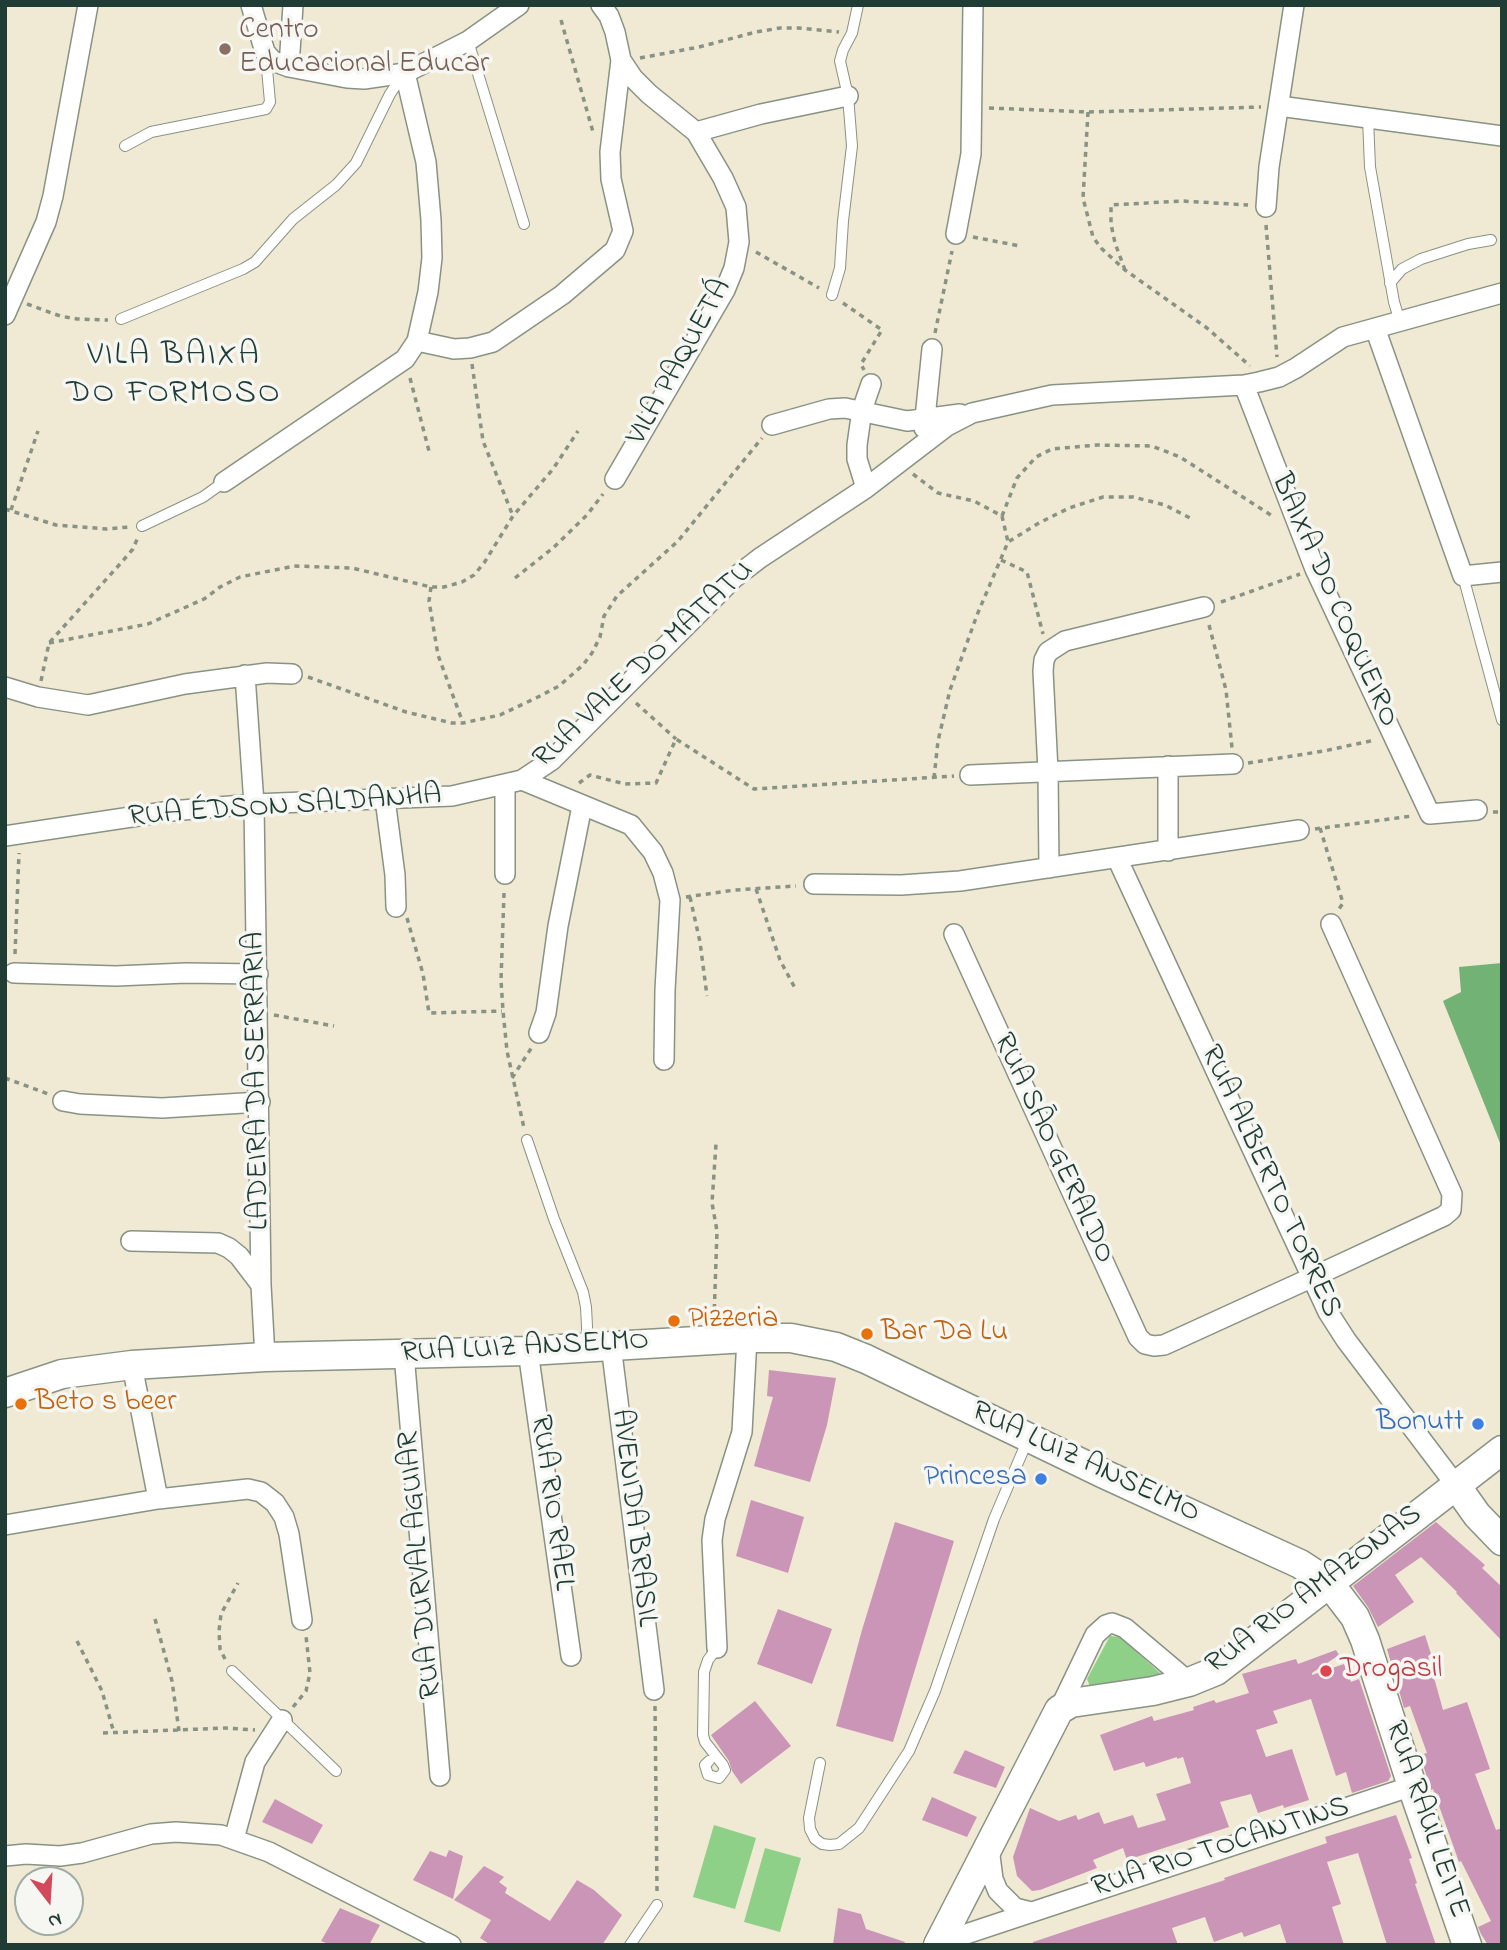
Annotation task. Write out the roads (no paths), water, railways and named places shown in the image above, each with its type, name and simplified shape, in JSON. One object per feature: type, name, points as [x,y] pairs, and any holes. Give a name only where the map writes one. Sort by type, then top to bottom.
[{"type":"street","points":[[8,307],[37,244],[53,196],[88,5]]},
{"type":"street","points":[[251,5],[265,52],[274,61],[289,67],[364,79],[405,73],[468,41],[519,5]]},
{"type":"street","points":[[289,67],[293,5]]},
{"type":"street","points":[[417,341],[454,349],[493,342],[562,295],[615,250],[623,231],[611,180],[610,152],[621,60],[615,32],[601,5]]},
{"type":"street","points":[[956,233],[968,178],[973,107],[974,5]]},
{"type":"street","points":[[1266,207],[1294,5]]},
{"type":"street","name":"VILA PAQUETÁ","points":[[615,479],[725,290],[734,268],[739,243],[736,207],[723,178],[696,132],[649,94],[621,60]]},
{"type":"street","points":[[224,482],[405,359],[417,341],[428,292],[432,258],[426,162],[405,73]]},
{"type":"street","points":[[696,132],[761,114],[848,96]]},
{"type":"street","points":[[1279,106],[1502,136]]},
{"type":"street","name":"RUA VALE DO MATATU","points":[[514,783],[552,760],[734,578],[866,488],[947,426],[972,413],[1052,395],[1252,384],[1279,377],[1343,337],[1502,293]]},
{"type":"street","points":[[1374,328],[1463,576],[1502,572]]},
{"type":"street","points":[[925,442],[924,418],[932,349]]},
{"type":"street","points":[[866,488],[857,459],[857,445],[862,410],[871,384]]},
{"type":"street","name":"BAIXA DO COQUEIRO","points":[[1252,384],[1298,528],[1430,814],[1477,810]]},
{"type":"street","points":[[772,425],[829,409],[845,408],[906,421],[972,413]]},
{"type":"street","points":[[1049,868],[1043,671],[1048,652],[1065,641],[1204,607]]},
{"type":"street","points":[[5,687],[38,697],[88,705],[186,684],[245,675],[292,674]]},
{"type":"street","name":"LADEIRA DA SERRARIA","points":[[245,675],[254,804],[261,1285],[265,1357]]},
{"type":"street","points":[[970,775],[1233,764]]},
{"type":"street","points":[[1168,766],[1168,850]]},
{"type":"street","points":[[505,874],[514,783],[631,825],[640,834],[663,873],[670,900],[664,1060]]},
{"type":"street","name":"RUA ÉDSON SALDANHA","points":[[12,835],[171,811],[254,804],[452,796],[514,783]]},
{"type":"street","points":[[385,799],[395,875],[396,907]]},
{"type":"street","points":[[539,1033],[546,1013],[558,926],[582,806]]},
{"type":"street","points":[[814,884],[901,885],[960,881],[1299,830]]},
{"type":"street","name":"RUA ALBERTO TORRES","points":[[1118,858],[1328,1312],[1346,1340],[1455,1484]]},
{"type":"street","points":[[1313,1278],[1444,1216],[1451,1210],[1453,1202],[1452,1194],[1331,924]]},
{"type":"street","name":"RUA SĀO GERALDO","points":[[954,934],[1138,1338],[1145,1344],[1164,1345],[1313,1278]]},
{"type":"street","points":[[14,973],[117,976],[258,974]]},
{"type":"street","points":[[63,1101],[162,1108],[260,1102]]},
{"type":"street","points":[[131,1241],[218,1243],[239,1256],[261,1285]]},
{"type":"street","points":[[717,1648],[712,1540],[715,1519],[742,1432],[747,1338]]},
{"type":"street","name":"RUA LUIZ ANSELMO","points":[[5,1393],[62,1374],[132,1366],[265,1357],[528,1351],[747,1338],[791,1338],[836,1347],[866,1359],[1028,1438],[1300,1564],[1329,1583]]},
{"type":"street","name":"AVENIDA BRASIL","points":[[599,1346],[654,1690]]},
{"type":"street","name":"RUA RIO RAEL","points":[[528,1351],[571,1656]]},
{"type":"street","name":"RUA DURVAL AGUIAR","points":[[404,1354],[440,1776]]},
{"type":"street","points":[[132,1366],[158,1499]]},
{"type":"street","name":"RUA RIO AMAZONAS","points":[[1059,1710],[1071,1703],[1153,1691],[1189,1682],[1216,1671],[1502,1450]]},
{"type":"street","points":[[1455,1484],[1477,1515],[1502,1541]]},
{"type":"street","points":[[5,1525],[158,1499],[248,1489],[261,1492],[275,1503],[285,1517],[302,1620]]},
{"type":"street","name":"RUA RAUL LEITE","points":[[1329,1583],[1355,1618],[1365,1640],[1467,1945]]},
{"type":"street","points":[[938,1944],[1101,1629],[1112,1623],[1125,1628],[1189,1682]]},
{"type":"street","points":[[234,1839],[255,1762],[279,1725]]},
{"type":"street","name":"RUA RIO TOCANTINS","points":[[938,1944],[1412,1786]]},
{"type":"street","points":[[5,1856],[60,1856],[82,1853],[151,1834],[176,1832],[234,1839],[280,1857],[451,1945]]},
{"type":"street","points":[[989,1847],[993,1879],[999,1891],[1015,1908],[1031,1912]]},
{"type":"lane","points":[[832,295],[840,268],[852,146],[848,96],[840,61],[852,33],[858,5]]},
{"type":"lane","points":[[468,41],[524,224]]},
{"type":"lane","points":[[125,146],[151,132],[266,109],[270,102],[265,52]]},
{"type":"lane","points":[[121,319],[255,262],[293,219],[336,185],[356,163],[390,94],[405,73]]},
{"type":"lane","points":[[1368,118],[1370,167],[1390,283],[1400,321]]},
{"type":"lane","points":[[1390,283],[1402,269],[1421,259],[1468,244],[1491,240]]},
{"type":"lane","points":[[142,526],[203,497],[224,482]]},
{"type":"lane","points":[[1463,576],[1502,720]]},
{"type":"lane","points":[[527,1140],[550,1210],[583,1292],[599,1346]]},
{"type":"lane","points":[[820,1763],[809,1818],[810,1829],[815,1839],[822,1844],[839,1844],[859,1828],[909,1751],[935,1691],[994,1519],[1028,1438]]},
{"type":"lane","points":[[709,1761],[705,1765],[708,1775],[719,1779],[725,1770],[703,1735],[704,1672],[708,1660],[717,1648]]},
{"type":"lane","points":[[232,1671],[279,1725],[337,1771]]},
{"type":"lane","points":[[630,1945],[657,1905]]},
{"type":"place","name":"Centro Educacional Educar","points":[[225,49]]},
{"type":"place","name":"Pizzeria","points":[[674,1321]]},
{"type":"place","name":"Bar Da Lu","points":[[867,1334]]},
{"type":"place","name":"Beto s beer","points":[[21,1404]]},
{"type":"place","name":"Bonutt","points":[[1478,1424]]},
{"type":"place","name":"Princesa","points":[[1041,1479]]},
{"type":"place","name":"Drogasil","points":[[1326,1671]]},
{"type":"district","name":"VILA BAIXA DO FORMOSO","points":[[174,377]]}]
